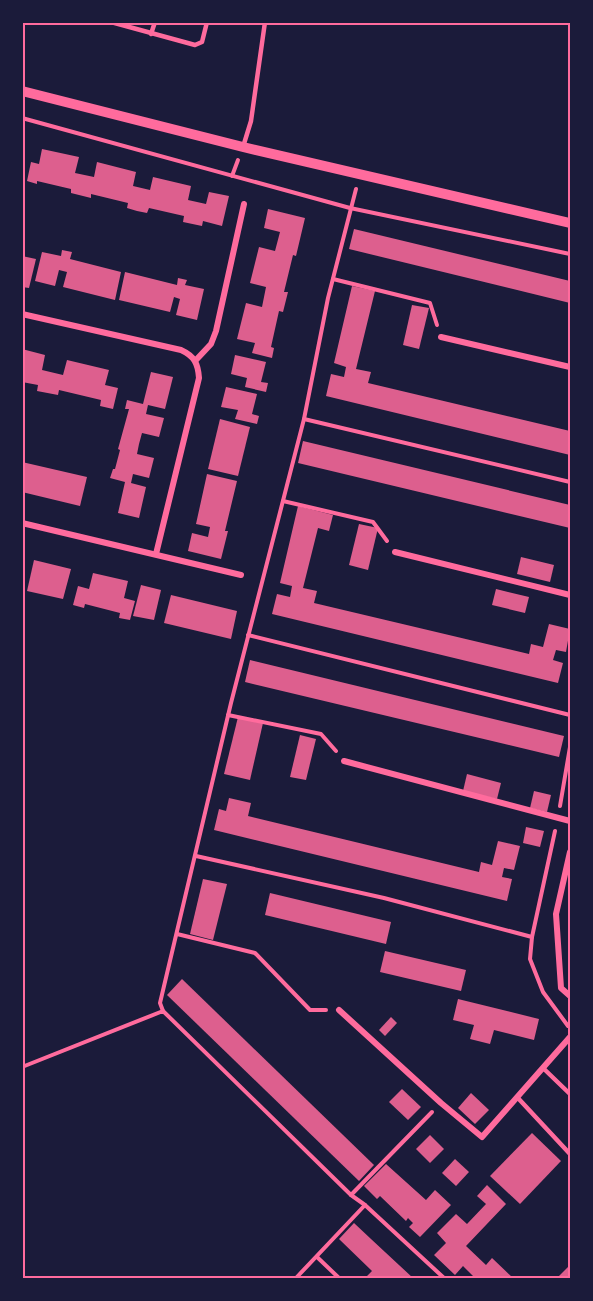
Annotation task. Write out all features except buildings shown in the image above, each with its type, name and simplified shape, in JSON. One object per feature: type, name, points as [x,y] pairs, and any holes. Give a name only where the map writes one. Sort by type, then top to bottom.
[{"type":"street","points":[[22,91],[243,147],[570,223]]},
{"type":"street","points":[[196,360],[211,344],[216,331],[244,204]]},
{"type":"street","points":[[22,314],[181,350],[196,360],[199,378],[156,554]]},
{"type":"street","points":[[441,337],[570,367]]},
{"type":"street","points":[[22,523],[241,575]]},
{"type":"street","points":[[395,552],[570,595]]},
{"type":"street","points":[[344,761],[570,821]]},
{"type":"street","points":[[570,852],[556,914],[561,988],[570,996]]},
{"type":"street","points":[[339,1010],[441,1103],[482,1137],[570,1037]]},
{"type":"lane","points":[[111,22],[195,45],[202,42],[207,22]]},
{"type":"lane","points":[[152,34],[155,22]]},
{"type":"lane","points":[[243,147],[251,121],[265,22]]},
{"type":"lane","points":[[543,1068],[570,1094]]},
{"type":"lane","points":[[517,1097],[570,1154]]},
{"type":"path","points":[[22,118],[350,208],[570,255]]},
{"type":"path","points":[[360,174],[333,279],[304,419],[228,715],[160,1003],[163,1011],[351,1195],[365,1205],[444,1278]]},
{"type":"path","points":[[333,279],[430,303],[441,337]]},
{"type":"path","points":[[304,419],[570,482]]},
{"type":"path","points":[[283,501],[373,522],[395,552]]},
{"type":"path","points":[[248,635],[570,715]]},
{"type":"path","points":[[228,715],[321,734],[344,761]]},
{"type":"path","points":[[196,856],[384,898],[532,937]]},
{"type":"path","points":[[177,934],[255,953],[310,1010],[339,1010]]},
{"type":"path","points":[[22,1067],[163,1011]]},
{"type":"path","points":[[351,1195],[441,1103]]},
{"type":"path","points":[[296,1278],[365,1205]]},
{"type":"path","points":[[317,1257],[339,1278]]}]
